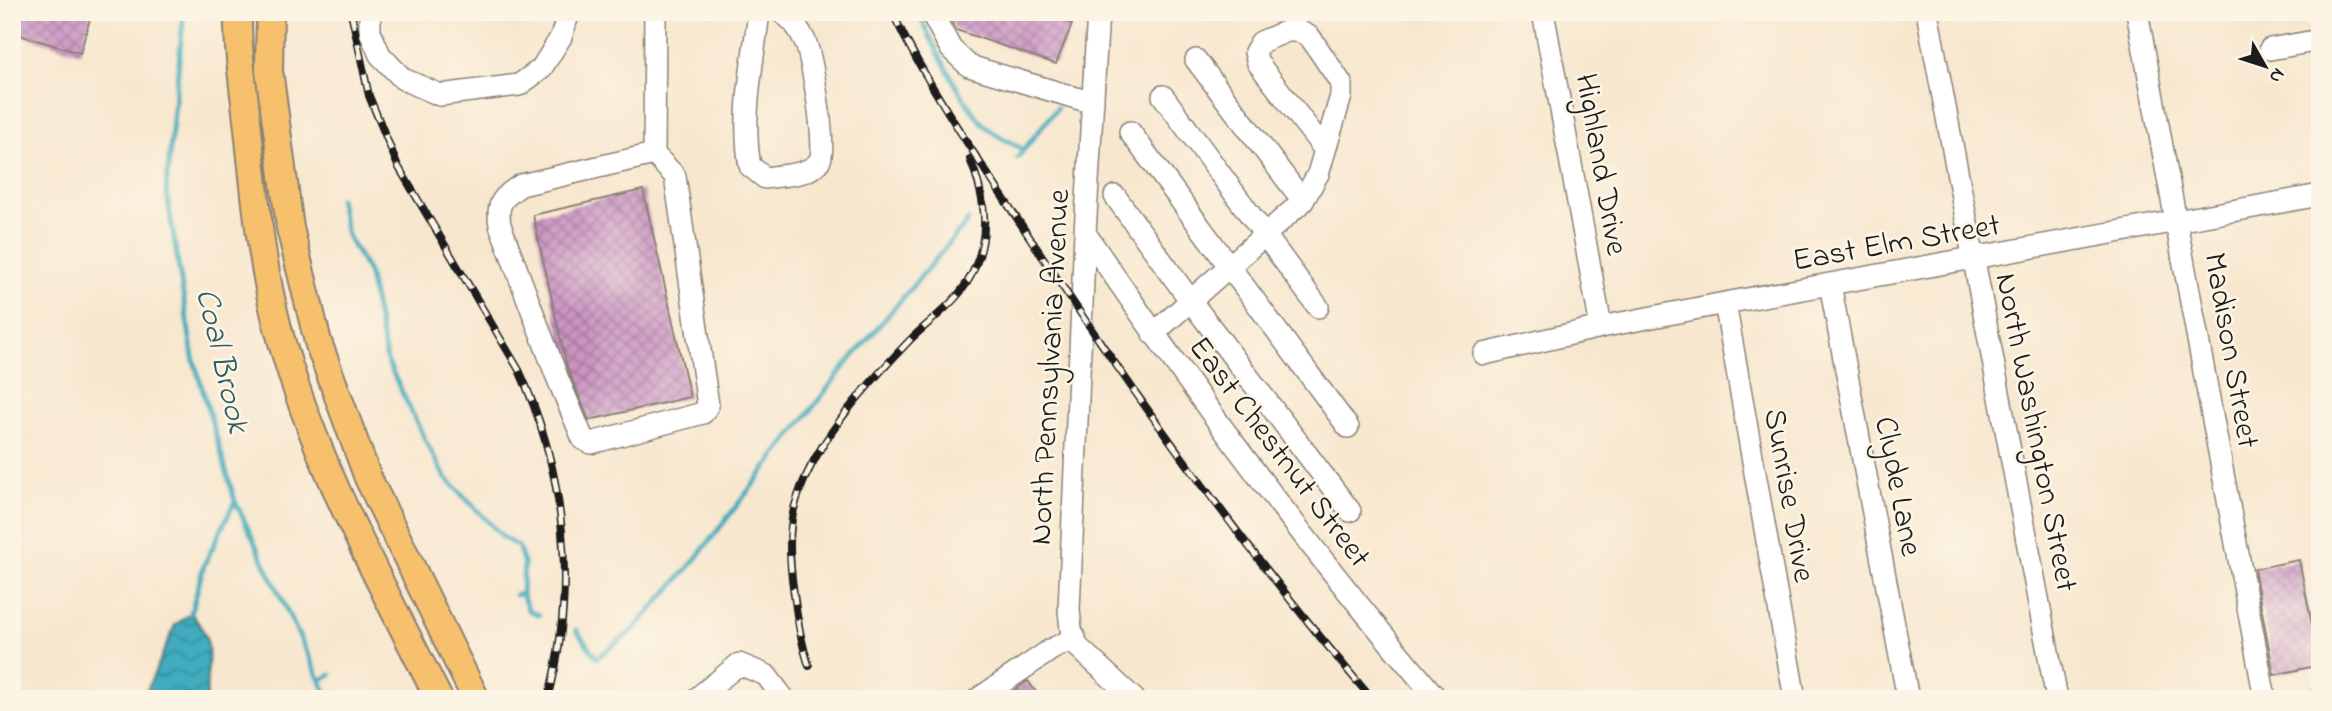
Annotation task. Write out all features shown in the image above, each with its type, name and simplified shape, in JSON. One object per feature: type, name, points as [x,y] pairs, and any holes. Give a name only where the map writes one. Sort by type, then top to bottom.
[{"type":"main road","points":[[238,12],[256,208],[263,259],[279,330],[316,440],[353,527],[439,699]]},
{"type":"main road","points":[[270,12],[269,70],[289,228],[318,342],[368,478],[475,699]]},
{"type":"street","points":[[370,12],[370,32],[380,55],[403,79],[440,95],[519,85],[541,69],[561,37],[569,12]]},
{"type":"street","points":[[654,154],[521,185],[505,196],[498,211],[500,225],[557,377],[583,439],[591,443],[703,413],[708,405],[675,176],[654,154],[655,12]]},
{"type":"street","points":[[759,12],[748,102],[748,154],[750,166],[765,178],[813,169],[822,158],[823,143],[813,69],[806,41],[789,17],[781,12]]},
{"type":"street","points":[[931,12],[951,49],[969,66],[1093,103]]},
{"type":"street","name":"North Pennsylvania Avenue","points":[[1098,12],[1085,233],[1069,610],[1071,629],[1078,647],[1134,699]]},
{"type":"street","name":"Highland Drive","points":[[1543,12],[1601,327]]},
{"type":"street","name":"North Washington Street","points":[[1927,12],[2057,699]]},
{"type":"street","name":"Madison Street","points":[[2137,12],[2265,699]]},
{"type":"street","points":[[1153,334],[1303,201],[1318,174],[1341,96],[1340,83],[1310,37],[1299,31],[1287,31],[1261,42],[1255,51],[1258,63],[1325,150]]},
{"type":"street","points":[[2270,49],[2320,40]]},
{"type":"street","points":[[1196,60],[1303,201]]},
{"type":"street","points":[[1163,96],[1318,307]]},
{"type":"street","points":[[1130,132],[1348,427]]},
{"type":"street","name":"East Elm Street","points":[[1484,354],[1601,327],[1725,303],[2320,195]]},
{"type":"street","points":[[1115,196],[1350,511]]},
{"type":"street","name":"East Chestnut Street","points":[[1085,233],[1153,334],[1299,530],[1376,628],[1437,699]]},
{"type":"street","name":"Clyde Lane","points":[[1830,284],[1908,699]]},
{"type":"street","name":"Sunrise Drive","points":[[1725,303],[1796,699]]},
{"type":"street","points":[[978,699],[1052,649],[1075,638]]},
{"type":"street","points":[[696,699],[739,664],[766,675],[784,699]]},
{"type":"water","points":[[191,613],[200,625],[208,645],[207,699],[143,699],[175,625]]},
{"type":"building","points":[[20,12],[92,12],[80,53],[13,33]]},
{"type":"building","points":[[946,12],[1061,12],[1058,19],[1072,24],[1056,64],[956,30]]},
{"type":"building","points":[[643,190],[690,397],[589,420],[567,367],[533,215]]},
{"type":"building","points":[[2299,560],[2320,665],[2274,675],[2254,569]]},
{"type":"building","points":[[1028,681],[1041,699],[1002,699]]},
{"type":"waterway","name":"Coal Brook","points":[[184,12],[166,189],[193,357],[235,501],[329,699]]},
{"type":"waterway","points":[[917,12],[953,80],[978,118],[993,132],[1024,150]]},
{"type":"waterway","points":[[1017,158],[1057,108]]},
{"type":"waterway","points":[[339,199],[347,235],[368,272],[387,361],[445,477],[505,539],[518,546],[524,564],[522,594]]},
{"type":"waterway","points":[[576,630],[597,658],[633,630],[690,566],[845,366],[968,221]]},
{"type":"waterway","points":[[191,613],[204,565],[235,501]]},
{"type":"waterway","points":[[515,595],[522,594],[528,610],[539,615]]},
{"type":"waterway","points":[[320,680],[331,675]]},
{"type":"railway","points":[[351,12],[369,96],[398,166],[519,370],[547,449],[562,532],[564,574],[557,658],[548,699]]},
{"type":"railway","points":[[892,12],[924,73],[960,132],[1115,364],[1239,535],[1372,699]]},
{"type":"railway","points":[[809,666],[796,612],[791,573],[790,541],[794,509],[813,463],[841,419],[909,341],[955,299],[969,279],[980,253],[984,226],[982,199],[970,159]]}]
